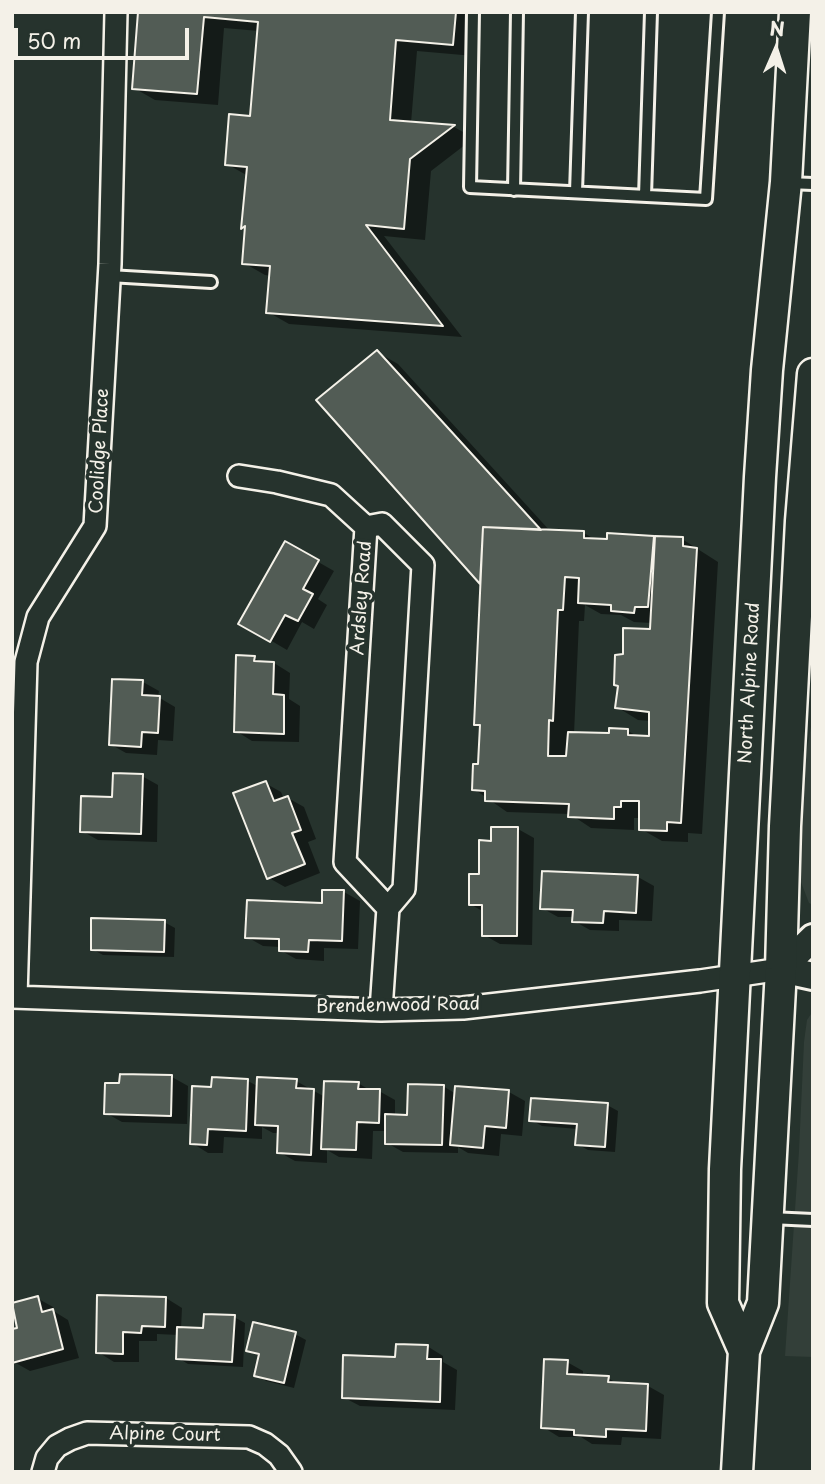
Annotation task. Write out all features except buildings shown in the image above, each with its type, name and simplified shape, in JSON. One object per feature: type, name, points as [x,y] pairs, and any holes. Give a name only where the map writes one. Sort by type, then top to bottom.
[{"type":"main road","name":"North Alpine Road","points":[[744,1351],[723,1303],[725,1168],[764,410],[799,183],[795,12]]},
{"type":"main road","name":"North Alpine Road","points":[[737,1472],[744,1351],[762,1303],[768,1218],[781,969],[785,812],[800,535],[813,374]]},
{"type":"street","name":"Coolidge Place","points":[[14,997],[26,662],[38,617],[95,526],[109,276],[116,12]]},
{"type":"street","points":[[239,477],[276,482],[331,495],[366,527]]},
{"type":"street","name":"Ardsley Road","points":[[381,1010],[388,908],[404,889],[424,565],[382,524],[366,527],[345,862],[388,908]]},
{"type":"street","points":[[781,969],[813,938]]},
{"type":"street","name":"Brendenwood Road","points":[[14,997],[381,1010],[463,1008],[781,969]]},
{"type":"street","points":[[781,969],[813,976]]},
{"type":"street","name":"Alpine Court","points":[[43,1472],[47,1458],[57,1446],[70,1438],[87,1433],[249,1437],[265,1444],[279,1455],[291,1472]]},
{"type":"lane","points":[[473,12],[470,187],[706,199],[718,12]]},
{"type":"lane","points":[[513,190],[517,12]]},
{"type":"lane","points":[[576,192],[582,12]]},
{"type":"lane","points":[[645,196],[651,12]]},
{"type":"lane","points":[[109,276],[211,282]]},
{"type":"lane","points":[[768,1218],[813,1220]]},
{"type":"shaded area","points":[[813,715],[813,905],[809,903],[801,882],[799,853],[804,767]]},
{"type":"shaded area","points":[[813,1011],[813,1357],[785,1356],[804,1042],[807,1020]]}]
